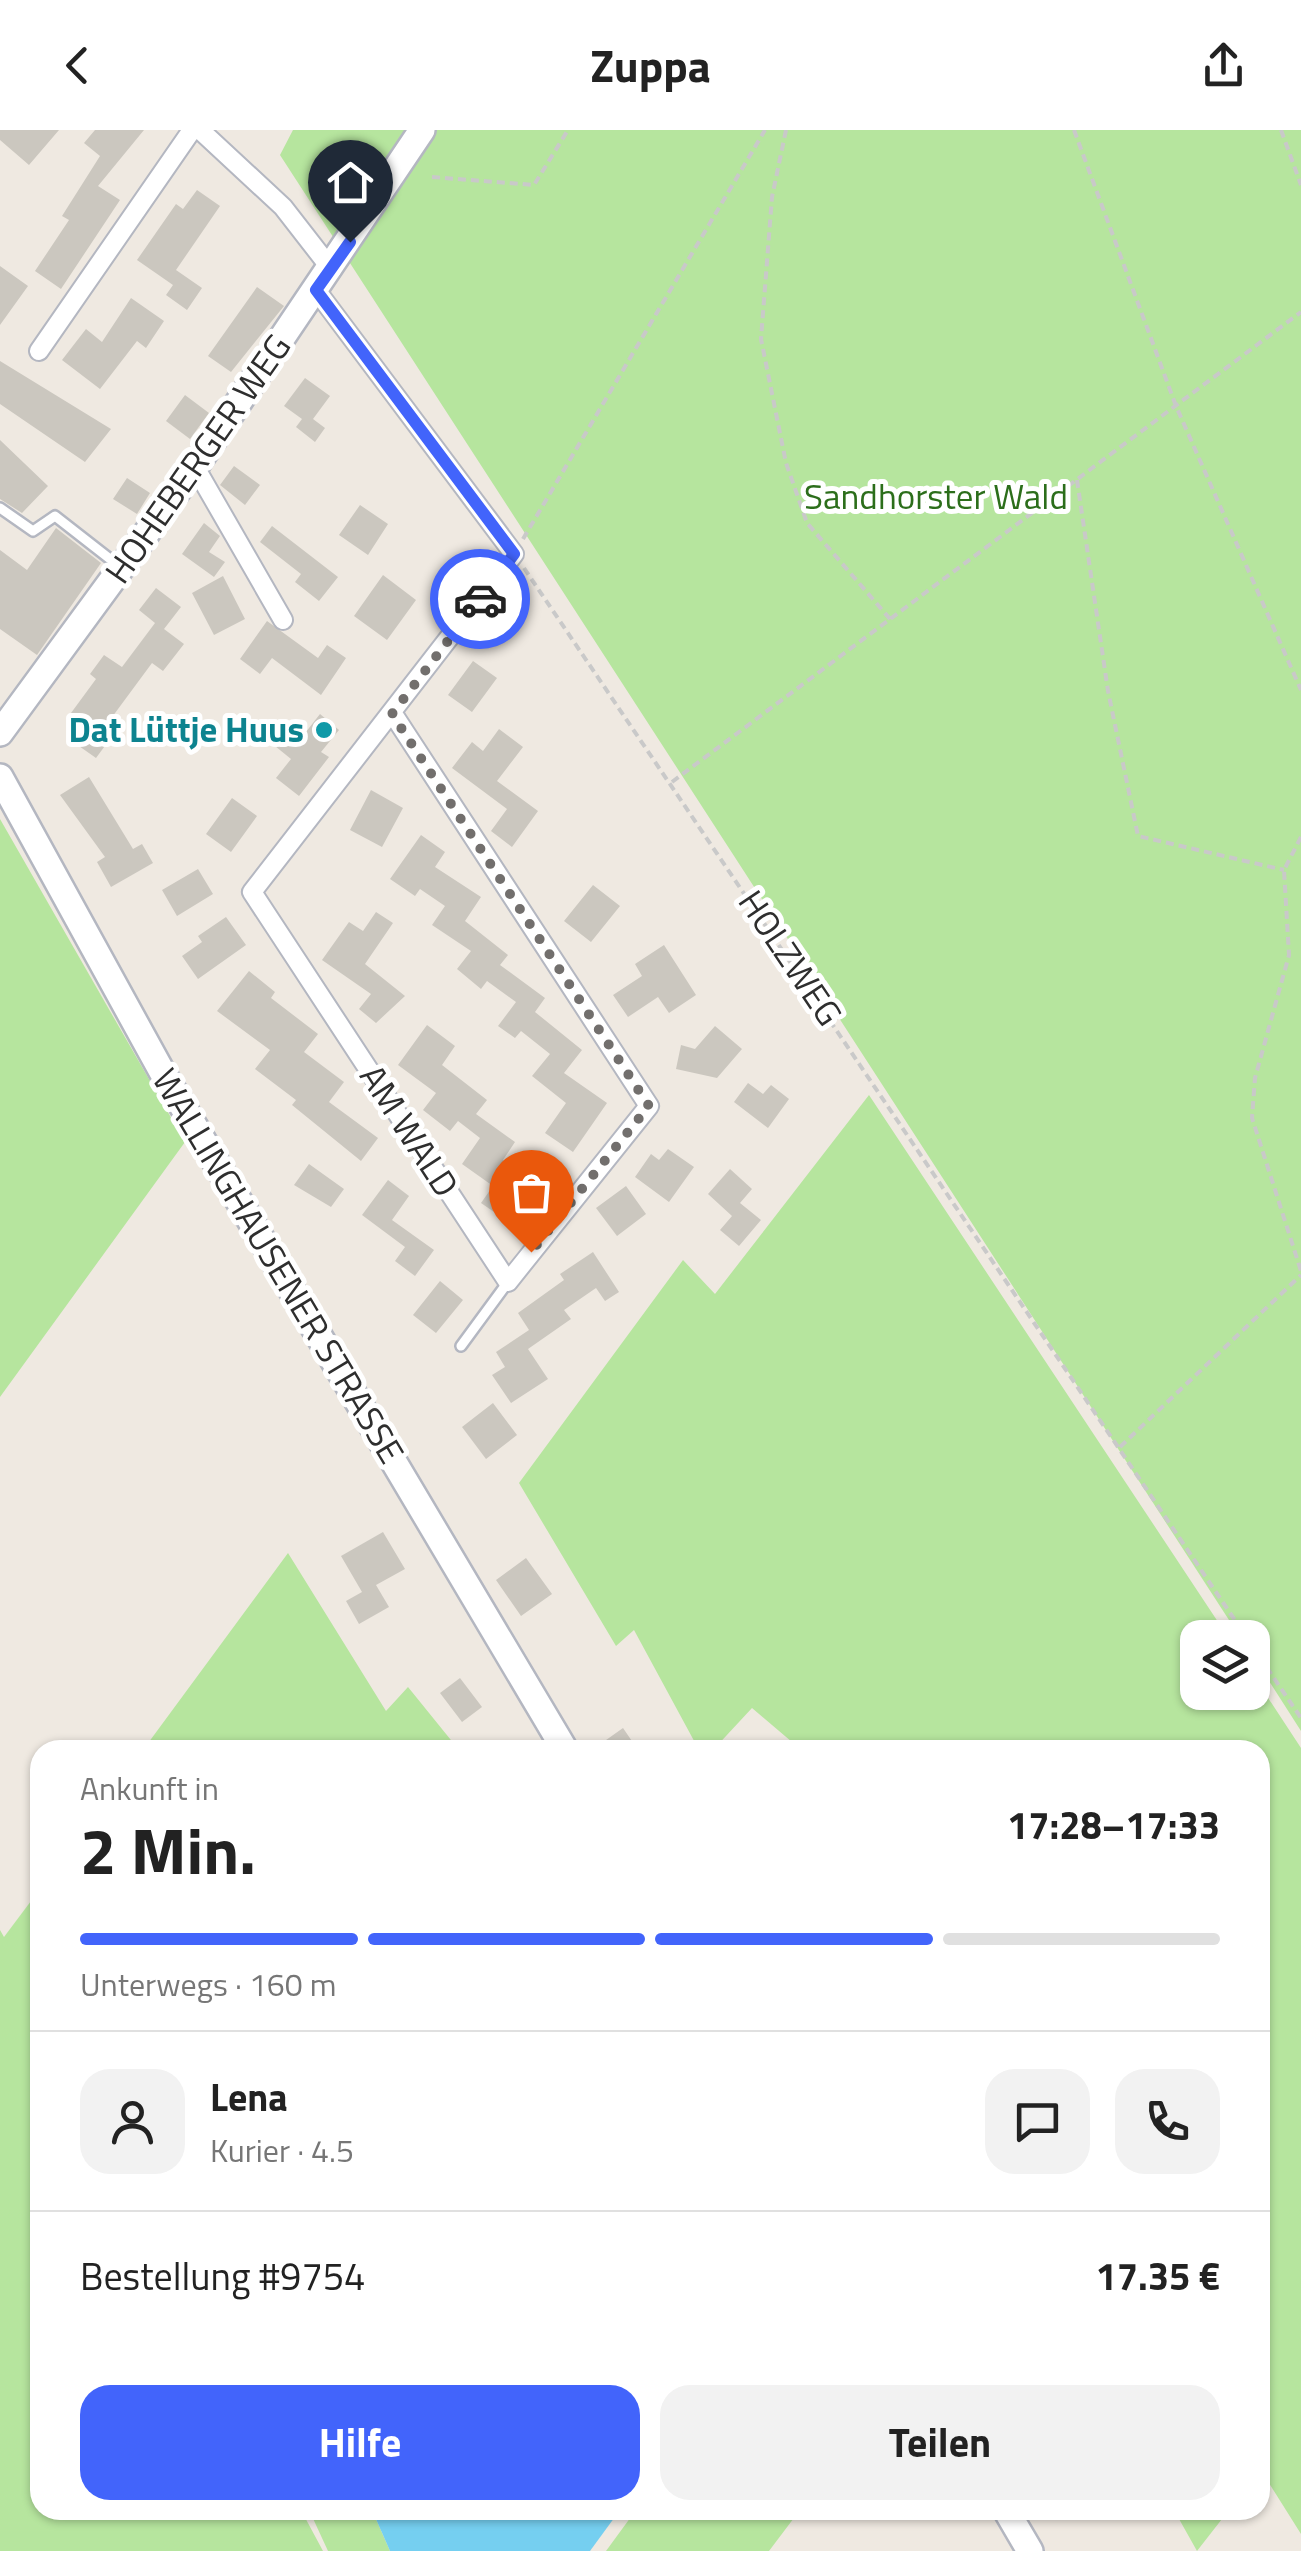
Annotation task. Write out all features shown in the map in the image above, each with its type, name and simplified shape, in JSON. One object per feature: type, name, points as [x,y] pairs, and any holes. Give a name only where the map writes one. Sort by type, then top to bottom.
[{"type":"street","points":[[39,350],[196,130],[283,207],[324,280],[514,554]]},
{"type":"street","name":"HOHEBERGER WEG","points":[[0,733],[195,467],[422,130]]},
{"type":"street","points":[[195,467],[283,620]]},
{"type":"street","name":"AM WALD","points":[[508,1282],[252,892],[514,554]]},
{"type":"street","points":[[392,714],[649,1106],[508,1282]]},
{"type":"street","name":"WALLINGHAUSENER STRASSE","points":[[0,777],[160,1070],[558,1740]]},
{"type":"street","points":[[1012,2520],[1030,2551]]},
{"type":"lane","points":[[0,508],[33,531],[55,516],[121,568]]},
{"type":"lane","points":[[461,1346],[508,1282]]},
{"type":"path","points":[[432,178],[534,185],[568,130]]},
{"type":"path","points":[[514,554],[764,130]]},
{"type":"path","points":[[786,130],[772,197],[761,339],[786,463],[807,523],[890,619]]},
{"type":"path","points":[[1074,130],[1176,406],[1301,690]]},
{"type":"path","points":[[1281,130],[1301,185]]},
{"type":"path","points":[[672,782],[1301,312]]},
{"type":"path","points":[[1077,480],[1108,690],[1138,836],[1284,870]]},
{"type":"path","name":"HOLZWEG","points":[[514,554],[672,782],[1235,1620]]},
{"type":"path","points":[[1120,1447],[1301,1274],[1252,1118],[1256,1078],[1289,954],[1284,870],[1301,837]]},
{"type":"path","points":[[1270,1672],[1301,1718]]},
{"type":"green space","name":"Sandhorster Wald","points":[[293,130],[1301,130],[1301,1731],[1270,1683],[1270,1620],[1229,1620],[280,155]]},
{"type":"green space","points":[[0,819],[185,1142],[0,1397]]},
{"type":"green space","points":[[869,1095],[1217,1620],[1180,1620],[1180,1710],[1270,1710],[1270,1701],[1301,1748],[1301,2534],[1270,2485],[1270,1740],[790,1740],[752,1708],[722,1740],[694,1740],[634,1630],[616,1646],[519,1483],[683,1260],[715,1294]]},
{"type":"green space","points":[[288,1553],[386,1711],[408,1687],[451,1740],[150,1740]]},
{"type":"green space","points":[[30,1902],[30,2520],[306,2520],[323,2551],[0,2551],[0,1930],[4,1937]]},
{"type":"green space","points":[[314,2520],[376,2520],[390,2551],[328,2551]]},
{"type":"green space","points":[[629,2520],[792,2520],[769,2551],[606,2551]]},
{"type":"green space","points":[[1180,2520],[1221,2520],[1197,2551]]},
{"type":"water","points":[[376,2520],[613,2520],[590,2551],[390,2551]]},
{"type":"building","points":[[0,130],[59,130],[29,165],[0,140]]},
{"type":"building","points":[[95,130],[144,130],[98,186],[120,200],[61,289],[35,271],[69,220],[62,216],[100,156],[84,143]]},
{"type":"building","points":[[197,190],[220,206],[176,270],[202,288],[187,310],[166,295],[173,285],[137,260],[176,204],[183,209]]},
{"type":"building","points":[[0,266],[28,286],[0,325]]},
{"type":"building","points":[[257,287],[284,306],[231,372],[208,356]]},
{"type":"building","points":[[131,298],[164,321],[146,348],[137,341],[100,389],[62,360],[86,329],[102,342]]},
{"type":"building","points":[[0,361],[111,429],[85,462],[0,404]]},
{"type":"building","points":[[305,378],[330,396],[313,419],[325,428],[315,442],[296,427],[302,419],[284,406]]},
{"type":"building","points":[[185,395],[209,413],[190,439],[166,421]]},
{"type":"building","points":[[0,440],[48,486],[22,513],[0,499]]},
{"type":"building","points":[[234,466],[260,485],[245,505],[220,485]]},
{"type":"building","points":[[127,478],[150,493],[137,514],[113,499]]},
{"type":"building","points":[[360,505],[388,524],[368,555],[339,535]]},
{"type":"building","points":[[204,523],[220,536],[209,552],[225,562],[214,577],[182,554]]},
{"type":"building","points":[[272,526],[338,577],[319,601],[295,582],[301,574],[260,542]]},
{"type":"building","points":[[56,528],[101,563],[37,655],[0,629],[0,550],[27,570]]},
{"type":"building","points":[[383,575],[416,600],[387,640],[354,616]]},
{"type":"building","points":[[223,576],[245,619],[214,635],[192,593]]},
{"type":"building","points":[[156,588],[181,607],[164,629],[184,644],[163,671],[152,663],[104,728],[113,735],[96,758],[69,739],[82,720],[71,713],[96,679],[90,674],[104,655],[122,667],[155,623],[139,610]]},
{"type":"building","points":[[267,621],[318,658],[327,645],[346,658],[321,695],[272,658],[260,674],[240,659]]},
{"type":"building","points":[[473,661],[497,678],[472,712],[448,695]]},
{"type":"building","points":[[320,714],[339,730],[321,752],[329,757],[299,796],[276,778],[291,759],[275,746],[289,727],[302,737]]},
{"type":"building","points":[[499,729],[523,747],[497,781],[538,811],[512,847],[491,831],[507,809],[452,768],[472,742],[483,751]]},
{"type":"building","points":[[89,777],[133,849],[142,844],[153,863],[111,887],[97,862],[105,857],[60,795]]},
{"type":"building","points":[[371,790],[403,808],[382,847],[350,830]]},
{"type":"building","points":[[232,798],[257,816],[231,852],[206,834]]},
{"type":"building","points":[[421,835],[445,852],[435,867],[481,897],[465,921],[508,955],[500,965],[545,998],[535,1012],[582,1050],[564,1073],[607,1103],[573,1152],[545,1133],[566,1103],[532,1076],[550,1054],[521,1031],[515,1038],[498,1026],[516,1002],[487,981],[481,989],[457,969],[471,951],[432,925],[445,906],[420,889],[415,896],[390,879]]},
{"type":"building","points":[[198,869],[213,894],[177,916],[162,890]]},
{"type":"building","points":[[593,885],[620,906],[591,942],[564,921]]},
{"type":"building","points":[[376,912],[393,923],[365,964],[405,996],[376,1023],[359,1009],[371,994],[322,960],[349,922],[363,931]]},
{"type":"building","points":[[226,917],[246,945],[198,979],[182,956],[202,942],[198,936]]},
{"type":"building","points":[[664,945],[696,995],[669,1013],[658,997],[628,1017],[613,995],[642,976],[635,964]]},
{"type":"building","points":[[249,971],[275,992],[271,998],[318,1034],[304,1052],[344,1082],[329,1102],[378,1138],[361,1161],[292,1105],[296,1100],[255,1069],[270,1050],[217,1011]]},
{"type":"building","points":[[427,1025],[455,1046],[442,1065],[487,1100],[476,1114],[515,1142],[503,1160],[548,1191],[520,1230],[481,1203],[493,1186],[462,1164],[480,1138],[458,1121],[450,1131],[423,1110],[436,1093],[398,1065]]},
{"type":"building","points":[[715,1026],[742,1049],[717,1078],[676,1069],[681,1045],[695,1049]]},
{"type":"building","points":[[748,1083],[763,1094],[771,1085],[789,1099],[768,1128],[734,1102]]},
{"type":"building","points":[[668,1149],[694,1167],[669,1202],[635,1177],[651,1154],[659,1160]]},
{"type":"building","points":[[309,1164],[344,1189],[331,1207],[294,1185]]},
{"type":"building","points":[[730,1169],[752,1189],[740,1203],[761,1220],[739,1246],[720,1230],[732,1216],[708,1194]]},
{"type":"building","points":[[388,1180],[409,1196],[392,1220],[434,1250],[415,1276],[395,1261],[405,1247],[362,1215]]},
{"type":"building","points":[[626,1186],[646,1214],[617,1236],[596,1208]]},
{"type":"building","points":[[593,1252],[619,1292],[605,1301],[596,1288],[564,1310],[571,1319],[528,1349],[548,1379],[511,1403],[492,1375],[505,1367],[496,1352],[529,1330],[518,1313],[564,1280],[560,1274]]},
{"type":"building","points":[[440,1281],[463,1300],[436,1333],[413,1315]]},
{"type":"building","points":[[493,1403],[517,1435],[486,1459],[462,1427]]},
{"type":"building","points":[[383,1532],[405,1569],[376,1585],[389,1607],[359,1624],[346,1601],[362,1592],[341,1556]]},
{"type":"building","points":[[526,1558],[552,1594],[521,1616],[496,1580]]},
{"type":"building","points":[[460,1678],[482,1707],[462,1722],[440,1693]]},
{"type":"building","points":[[623,1728],[631,1740],[606,1740]]},
{"type":"way so far","points":[[480,599],[392,714],[649,1106],[531,1252]]},
{"type":"place","name":"Dat Lüttje Huus","points":[[324,730]]},
{"type":"route","points":[[350,242],[316,290],[514,554],[480,599]]}]
